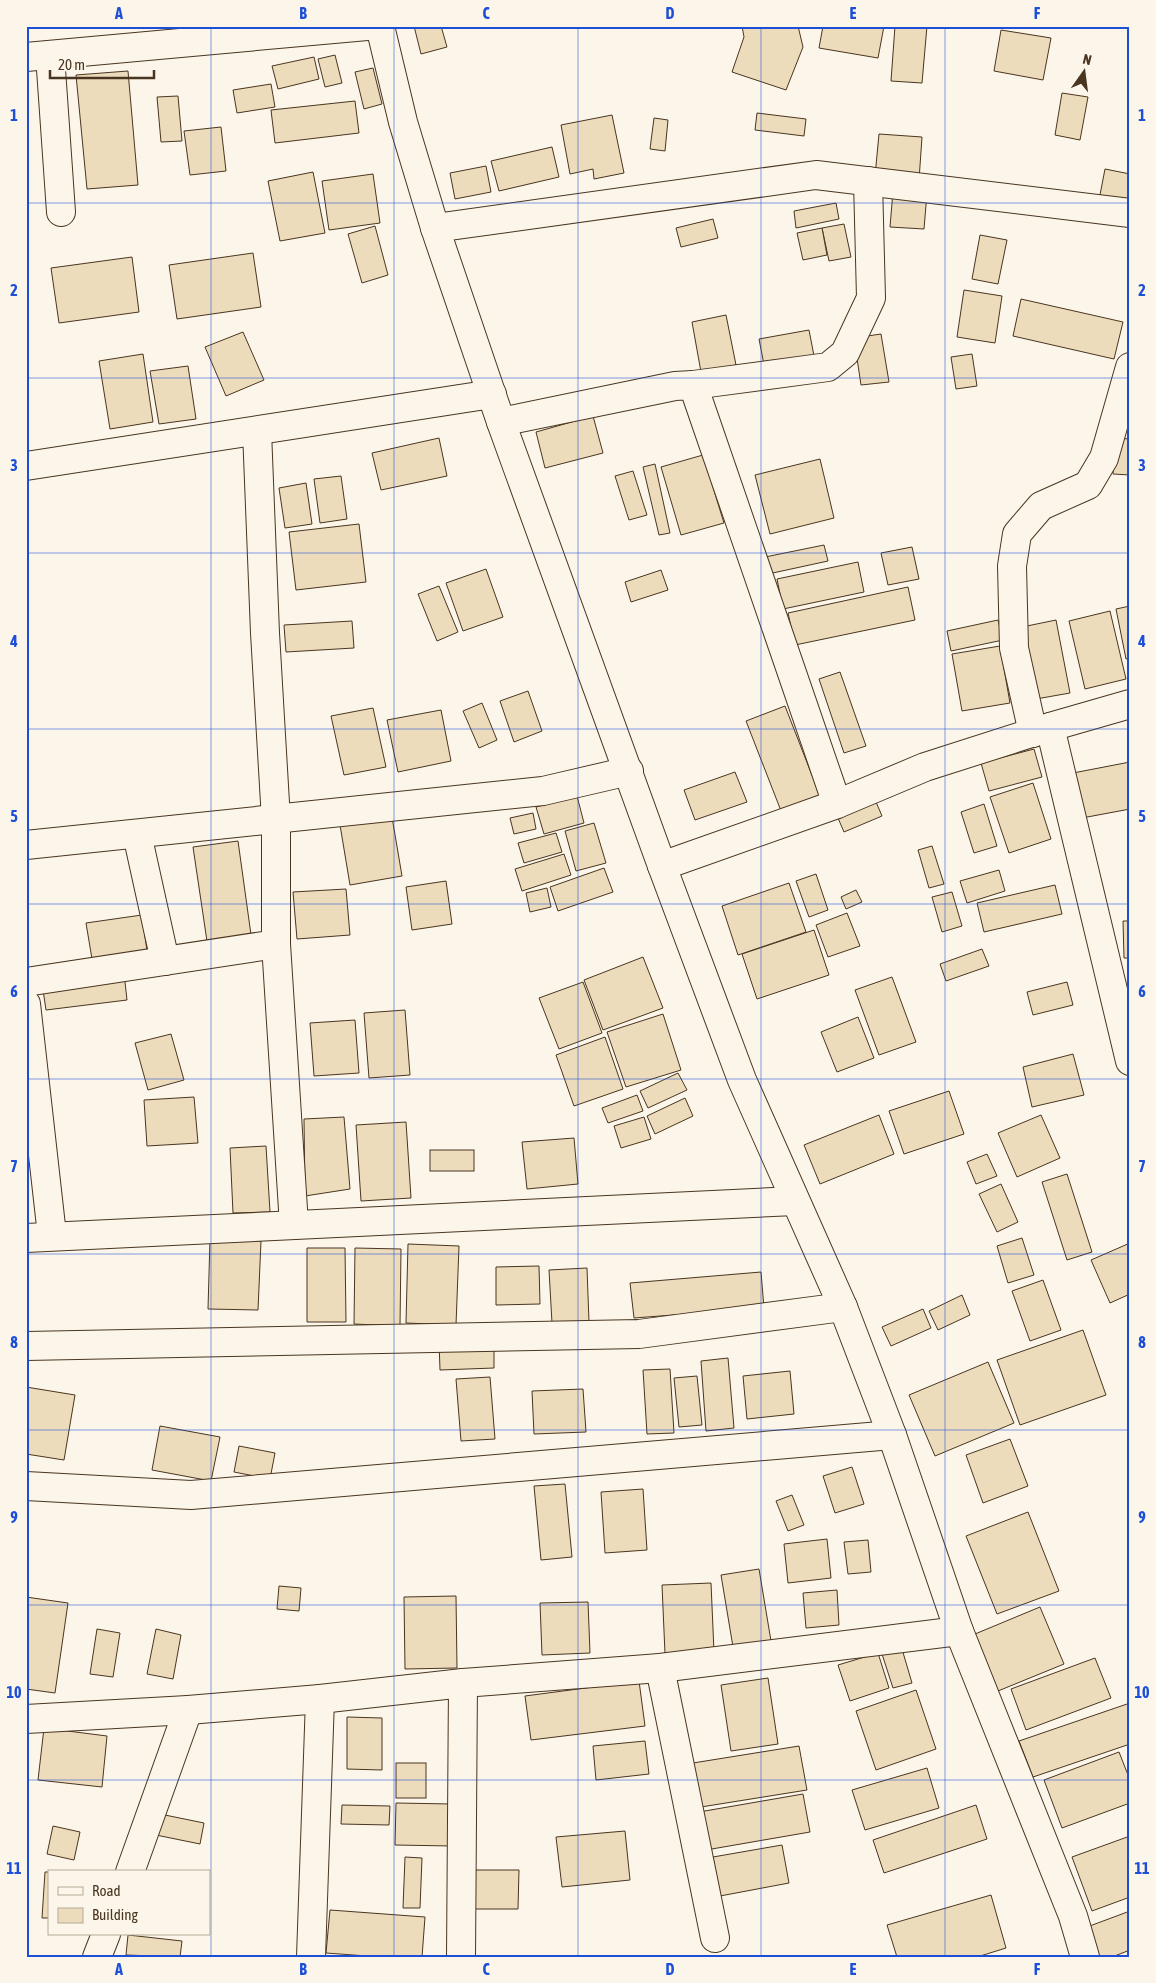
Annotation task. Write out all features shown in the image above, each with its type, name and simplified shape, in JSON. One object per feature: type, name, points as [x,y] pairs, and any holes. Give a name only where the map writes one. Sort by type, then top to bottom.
[{"type":"street","points":[[61,212],[38,56],[367,26]]},
{"type":"street","points":[[380,26],[403,122],[435,228],[501,422],[662,866],[742,1080],[843,1307],[892,1435],[958,1631],[1073,1916],[1086,1957]]},
{"type":"street","points":[[435,228],[816,175],[1130,213]]},
{"type":"street","points":[[501,422],[675,386],[693,386],[828,367],[845,354],[871,298],[868,181]]},
{"type":"street","points":[[1130,367],[1104,458],[1088,485],[1041,506],[1017,534],[1012,566],[1014,648],[1042,730],[1130,1061]]},
{"type":"street","points":[[693,386],[837,804]]},
{"type":"street","points":[[26,466],[492,394]]},
{"type":"street","points":[[257,431],[276,820],[276,944],[294,1225]]},
{"type":"street","points":[[662,866],[837,804],[925,767],[1130,704]]},
{"type":"street","points":[[26,845],[543,791],[628,771]]},
{"type":"street","points":[[137,834],[165,961]]},
{"type":"street","points":[[26,982],[276,944]]},
{"type":"street","points":[[26,1004],[39,1237],[795,1200]]},
{"type":"street","points":[[26,1346],[639,1334],[843,1307]]},
{"type":"street","points":[[26,1486],[191,1495],[892,1435]]},
{"type":"street","points":[[26,1718],[188,1710],[320,1699],[463,1683],[660,1668],[958,1631]]},
{"type":"street","points":[[660,1668],[715,1938]]},
{"type":"street","points":[[461,1957],[463,1683]]},
{"type":"street","points":[[312,1957],[320,1699]]},
{"type":"street","points":[[131,1870],[188,1710]]},
{"type":"street","points":[[97,1957],[105,1936]]},
{"type":"building","points":[[414,26],[441,26],[447,47],[421,54]]},
{"type":"building","points":[[742,26],[798,26],[803,47],[786,90],[732,72],[744,37]]},
{"type":"building","points":[[823,26],[884,26],[878,58],[819,48]]},
{"type":"building","points":[[895,26],[927,26],[922,83],[891,81]]},
{"type":"building","points":[[1001,30],[1051,38],[1043,80],[994,71]]},
{"type":"building","points":[[335,55],[342,83],[325,87],[318,59]]},
{"type":"building","points":[[314,57],[319,79],[278,89],[272,66]]},
{"type":"building","points":[[373,68],[382,104],[364,109],[355,72]]},
{"type":"building","points":[[128,71],[138,185],[87,189],[76,75]]},
{"type":"building","points":[[271,84],[275,107],[237,113],[233,90]]},
{"type":"building","points":[[1062,93],[1088,97],[1080,140],[1055,135]]},
{"type":"building","points":[[178,96],[182,141],[161,142],[157,97]]},
{"type":"building","points":[[355,101],[359,133],[275,143],[271,110]]},
{"type":"building","points":[[757,113],[806,119],[804,136],[755,130]]},
{"type":"building","points":[[612,115],[624,173],[594,179],[593,169],[570,174],[561,125]]},
{"type":"building","points":[[654,118],[668,120],[665,151],[650,149]]},
{"type":"building","points":[[221,127],[226,171],[190,175],[184,131]]},
{"type":"building","points":[[879,134],[922,137],[919,180],[875,176]]},
{"type":"building","points":[[552,147],[559,177],[499,191],[491,161]]},
{"type":"building","points":[[486,166],[491,192],[455,199],[450,173]]},
{"type":"building","points":[[1105,169],[1130,174],[1128,205],[1099,200]]},
{"type":"building","points":[[313,172],[325,233],[280,241],[268,181]]},
{"type":"building","points":[[373,174],[380,223],[329,230],[322,181]]},
{"type":"building","points":[[893,191],[927,193],[924,229],[890,227]]},
{"type":"building","points":[[836,203],[839,219],[796,228],[794,211]]},
{"type":"building","points":[[713,219],[718,238],[681,247],[676,228]]},
{"type":"building","points":[[844,224],[851,257],[829,261],[822,228]]},
{"type":"building","points":[[375,226],[388,275],[362,283],[348,234]]},
{"type":"building","points":[[822,228],[827,255],[803,260],[797,233]]},
{"type":"building","points":[[980,235],[1007,240],[998,284],[972,279]]},
{"type":"building","points":[[253,253],[261,307],[177,319],[169,265]]},
{"type":"building","points":[[132,257],[139,312],[59,323],[51,268]]},
{"type":"building","points":[[964,290],[1002,296],[995,343],[957,337]]},
{"type":"building","points":[[1021,299],[1123,322],[1114,359],[1013,336]]},
{"type":"building","points":[[726,315],[736,365],[701,372],[692,322]]},
{"type":"building","points":[[809,330],[815,361],[765,370],[759,339]]},
{"type":"building","points":[[243,332],[264,380],[226,396],[205,347]]},
{"type":"building","points":[[881,334],[889,382],[861,385],[854,338]]},
{"type":"building","points":[[143,354],[153,422],[110,429],[99,361]]},
{"type":"building","points":[[972,354],[977,386],[956,389],[951,357]]},
{"type":"building","points":[[188,366],[196,419],[159,424],[150,371]]},
{"type":"building","points":[[593,416],[603,453],[545,468],[536,432]]},
{"type":"building","points":[[439,438],[447,476],[381,490],[372,453]]},
{"type":"building","points":[[1115,438],[1130,439],[1130,475],[1113,474]]},
{"type":"building","points":[[703,455],[724,523],[681,535],[661,467]]},
{"type":"building","points":[[820,459],[834,518],[770,534],[755,475]]},
{"type":"building","points":[[655,464],[670,533],[659,535],[643,467]]},
{"type":"building","points":[[633,471],[647,515],[629,520],[615,476]]},
{"type":"building","points":[[341,476],[347,519],[320,523],[314,479]]},
{"type":"building","points":[[306,483],[312,524],[285,528],[279,488]]},
{"type":"building","points":[[359,524],[366,582],[296,590],[289,532]]},
{"type":"building","points":[[824,545],[828,561],[768,574],[765,557]]},
{"type":"building","points":[[912,547],[919,579],[888,585],[881,553]]},
{"type":"building","points":[[858,562],[864,592],[783,609],[777,579]]},
{"type":"building","points":[[486,569],[503,617],[463,631],[446,583]]},
{"type":"building","points":[[661,570],[668,590],[631,602],[625,582]]},
{"type":"building","points":[[439,586],[458,632],[437,641],[418,594]]},
{"type":"building","points":[[908,587],[915,620],[795,645],[788,613]]},
{"type":"building","points":[[1130,606],[1130,658],[1126,659],[1116,609]]},
{"type":"building","points":[[1110,611],[1126,679],[1085,689],[1069,621]]},
{"type":"building","points":[[998,620],[1003,640],[951,651],[947,631]]},
{"type":"building","points":[[1056,620],[1070,693],[1036,699],[1022,627]]},
{"type":"building","points":[[352,621],[354,648],[286,652],[284,625]]},
{"type":"building","points":[[1000,646],[1010,703],[962,711],[952,654]]},
{"type":"building","points":[[840,672],[866,746],[844,753],[819,679]]},
{"type":"building","points":[[528,691],[542,731],[514,742],[500,701]]},
{"type":"building","points":[[482,703],[497,740],[479,748],[463,711]]},
{"type":"building","points":[[785,706],[822,801],[783,816],[746,721]]},
{"type":"building","points":[[373,708],[386,767],[344,775],[331,716]]},
{"type":"building","points":[[441,710],[451,761],[398,772],[387,720]]},
{"type":"building","points":[[1034,749],[1042,777],[989,791],[981,763]]},
{"type":"building","points":[[1130,762],[1130,809],[1082,818],[1073,773]]},
{"type":"building","points":[[735,772],[747,802],[695,820],[684,790]]},
{"type":"building","points":[[1033,783],[1051,839],[1009,853],[990,797]]},
{"type":"building","points":[[577,796],[584,823],[544,834],[536,807]]},
{"type":"building","points":[[876,802],[882,816],[844,832],[838,818]]},
{"type":"building","points":[[984,804],[997,846],[974,853],[961,812]]},
{"type":"building","points":[[533,813],[536,829],[514,834],[510,818]]},
{"type":"building","points":[[392,817],[402,876],[350,885],[340,825]]},
{"type":"building","points":[[594,823],[606,863],[576,871],[565,831]]},
{"type":"building","points":[[556,833],[562,852],[524,863],[518,843]]},
{"type":"building","points":[[238,841],[252,942],[208,948],[193,847]]},
{"type":"building","points":[[932,846],[944,884],[929,888],[918,850]]},
{"type":"building","points":[[564,854],[571,875],[522,891],[515,869]]},
{"type":"building","points":[[604,868],[613,892],[558,911],[550,887]]},
{"type":"building","points":[[999,870],[1005,891],[967,903],[960,881]]},
{"type":"building","points":[[816,874],[828,910],[809,917],[796,881]]},
{"type":"building","points":[[446,881],[452,924],[412,930],[406,887]]},
{"type":"building","points":[[789,883],[806,932],[738,955],[722,906]]},
{"type":"building","points":[[1055,885],[1062,914],[984,932],[977,903]]},
{"type":"building","points":[[547,888],[551,907],[530,912],[526,893]]},
{"type":"building","points":[[346,889],[350,935],[297,939],[293,892]]},
{"type":"building","points":[[856,890],[862,902],[846,909],[841,897]]},
{"type":"building","points":[[952,892],[962,926],[942,932],[932,897]]},
{"type":"building","points":[[847,913],[860,946],[828,957],[816,925]]},
{"type":"building","points":[[142,915],[147,951],[92,959],[86,923]]},
{"type":"building","points":[[1123,921],[1130,921],[1130,958],[1124,958]]},
{"type":"building","points":[[814,930],[829,975],[757,999],[742,954]]},
{"type":"building","points":[[982,949],[989,966],[946,981],[940,964]]},
{"type":"building","points":[[643,957],[663,1008],[603,1030],[584,980]]},
{"type":"building","points":[[124,973],[127,1000],[46,1010],[42,983]]},
{"type":"building","points":[[892,977],[916,1042],[879,1055],[855,990]]},
{"type":"building","points":[[583,982],[602,1033],[559,1049],[539,998]]},
{"type":"building","points":[[1067,982],[1073,1005],[1033,1015],[1027,992]]},
{"type":"building","points":[[405,1010],[410,1075],[369,1078],[364,1013]]},
{"type":"building","points":[[663,1014],[681,1070],[626,1087],[607,1032]]},
{"type":"building","points":[[858,1017],[874,1058],[837,1072],[821,1032]]},
{"type":"building","points":[[355,1020],[359,1073],[314,1076],[310,1023]]},
{"type":"building","points":[[171,1034],[184,1080],[148,1090],[135,1043]]},
{"type":"building","points":[[605,1037],[623,1089],[574,1106],[556,1055]]},
{"type":"building","points":[[1073,1054],[1084,1095],[1032,1107],[1023,1067]]},
{"type":"building","points":[[678,1073],[687,1090],[648,1108],[640,1091]]},
{"type":"building","points":[[949,1091],[964,1134],[904,1154],[889,1111]]},
{"type":"building","points":[[637,1095],[643,1111],[608,1123],[602,1108]]},
{"type":"building","points":[[194,1097],[198,1143],[147,1146],[144,1100]]},
{"type":"building","points":[[685,1098],[693,1116],[655,1134],[647,1116]]},
{"type":"building","points":[[879,1115],[894,1154],[820,1184],[804,1145]]},
{"type":"building","points":[[1041,1115],[1060,1158],[1017,1177],[998,1133]]},
{"type":"building","points":[[344,1117],[350,1189],[305,1196],[304,1119]]},
{"type":"building","points":[[644,1117],[651,1139],[621,1148],[614,1126]]},
{"type":"building","points":[[406,1122],[411,1198],[361,1201],[356,1125]]},
{"type":"building","points":[[574,1138],[578,1184],[527,1189],[522,1142]]},
{"type":"building","points":[[266,1146],[270,1212],[233,1213],[230,1148]]},
{"type":"building","points":[[430,1150],[474,1150],[474,1171],[430,1171]]},
{"type":"building","points":[[987,1154],[997,1176],[976,1184],[967,1162]]},
{"type":"building","points":[[1067,1174],[1092,1252],[1067,1260],[1042,1182]]},
{"type":"building","points":[[1001,1184],[1018,1222],[997,1232],[979,1194]]},
{"type":"building","points":[[1022,1238],[1034,1275],[1008,1283],[997,1246]]},
{"type":"building","points":[[210,1239],[261,1241],[258,1310],[208,1309]]},
{"type":"building","points":[[1130,1243],[1130,1294],[1110,1303],[1091,1260]]},
{"type":"building","points":[[408,1244],[459,1246],[456,1325],[406,1323]]},
{"type":"building","points":[[307,1248],[345,1248],[346,1322],[307,1322]]},
{"type":"building","points":[[355,1248],[401,1249],[400,1326],[354,1324]]},
{"type":"building","points":[[539,1266],[540,1304],[496,1305],[496,1267]]},
{"type":"building","points":[[587,1268],[589,1322],[552,1323],[549,1270]]},
{"type":"building","points":[[761,1272],[764,1308],[634,1318],[630,1283]]},
{"type":"building","points":[[1043,1280],[1061,1330],[1030,1341],[1012,1291]]},
{"type":"building","points":[[962,1295],[970,1315],[938,1330],[929,1311]]},
{"type":"building","points":[[923,1309],[931,1328],[891,1346],[882,1327]]},
{"type":"building","points":[[1083,1330],[1106,1395],[1020,1425],[997,1360]]},
{"type":"building","points":[[494,1339],[494,1368],[440,1370],[439,1341]]},
{"type":"building","points":[[728,1358],[734,1428],[706,1431],[701,1361]]},
{"type":"building","points":[[988,1362],[1014,1423],[935,1456],[909,1395]]},
{"type":"building","points":[[670,1369],[674,1433],[647,1434],[643,1370]]},
{"type":"building","points":[[790,1371],[794,1414],[747,1419],[743,1376]]},
{"type":"building","points":[[697,1376],[702,1425],[679,1427],[674,1378]]},
{"type":"building","points":[[490,1377],[495,1439],[461,1441],[456,1379]]},
{"type":"building","points":[[26,1387],[75,1395],[64,1460],[26,1454]]},
{"type":"building","points":[[583,1389],[586,1432],[534,1434],[532,1391]]},
{"type":"building","points":[[160,1426],[220,1437],[211,1481],[152,1470]]},
{"type":"building","points":[[1010,1439],[1028,1486],[983,1503],[966,1455]]},
{"type":"building","points":[[239,1446],[275,1453],[270,1479],[234,1472]]},
{"type":"building","points":[[852,1467],[864,1504],[835,1513],[823,1476]]},
{"type":"building","points":[[565,1484],[572,1557],[541,1560],[534,1486]]},
{"type":"building","points":[[643,1489],[647,1550],[605,1553],[601,1492]]},
{"type":"building","points":[[792,1495],[804,1525],[788,1531],[776,1501]]},
{"type":"building","points":[[1028,1512],[1059,1591],[997,1614],[966,1536]]},
{"type":"building","points":[[827,1539],[831,1578],[788,1583],[784,1544]]},
{"type":"building","points":[[868,1540],[871,1572],[848,1574],[844,1542]]},
{"type":"building","points":[[759,1569],[771,1641],[733,1647],[721,1575]]},
{"type":"building","points":[[711,1583],[714,1652],[665,1654],[662,1585]]},
{"type":"building","points":[[279,1586],[301,1588],[299,1611],[277,1609]]},
{"type":"building","points":[[837,1590],[839,1625],[806,1628],[803,1593]]},
{"type":"building","points":[[456,1596],[457,1668],[405,1669],[404,1597]]},
{"type":"building","points":[[26,1597],[68,1603],[55,1693],[26,1689]]},
{"type":"building","points":[[588,1602],[590,1653],[542,1655],[540,1603]]},
{"type":"building","points":[[1040,1607],[1064,1664],[998,1691],[975,1634]]},
{"type":"building","points":[[97,1629],[120,1633],[113,1677],[90,1674]]},
{"type":"building","points":[[156,1629],[181,1635],[173,1679],[147,1674]]},
{"type":"building","points":[[902,1649],[912,1683],[893,1688],[882,1654]]},
{"type":"building","points":[[878,1653],[889,1688],[850,1701],[838,1665]]},
{"type":"building","points":[[1095,1658],[1111,1698],[1026,1730],[1011,1689]]},
{"type":"building","points":[[768,1678],[778,1744],[731,1751],[721,1685]]},
{"type":"building","points":[[639,1681],[645,1726],[531,1740],[525,1696]]},
{"type":"building","points":[[916,1690],[936,1749],[876,1770],[856,1711]]},
{"type":"building","points":[[1130,1703],[1130,1744],[1033,1777],[1019,1741]]},
{"type":"building","points":[[347,1717],[382,1718],[382,1770],[347,1769]]},
{"type":"building","points":[[44,1728],[107,1736],[102,1787],[38,1780]]},
{"type":"building","points":[[645,1741],[649,1774],[596,1780],[593,1746]]},
{"type":"building","points":[[799,1746],[807,1790],[701,1807],[693,1763]]},
{"type":"building","points":[[1119,1752],[1130,1780],[1130,1803],[1062,1828],[1044,1780]]},
{"type":"building","points":[[396,1763],[426,1763],[426,1798],[396,1798]]},
{"type":"building","points":[[927,1768],[939,1808],[865,1830],[852,1790]]},
{"type":"building","points":[[803,1794],[810,1832],[706,1850],[699,1812]]},
{"type":"building","points":[[396,1803],[452,1804],[452,1846],[395,1845]]},
{"type":"building","points":[[342,1805],[390,1806],[389,1825],[341,1824]]},
{"type":"building","points":[[976,1805],[987,1839],[884,1873],[873,1840]]},
{"type":"building","points":[[160,1814],[204,1823],[200,1844],[156,1835]]},
{"type":"building","points":[[53,1826],[80,1832],[74,1860],[47,1854]]},
{"type":"building","points":[[625,1831],[630,1880],[562,1887],[556,1837]]},
{"type":"building","points":[[1130,1836],[1130,1897],[1092,1911],[1072,1857]]},
{"type":"building","points":[[782,1845],[789,1883],[720,1896],[713,1857]]},
{"type":"building","points":[[405,1857],[422,1858],[420,1908],[403,1908]]},
{"type":"building","points":[[466,1870],[519,1870],[518,1909],[466,1909]]},
{"type":"building","points":[[45,1872],[48,1872],[48,1918],[42,1918]]},
{"type":"building","points":[[991,1895],[1006,1948],[977,1957],[897,1957],[887,1925]]},
{"type":"building","points":[[330,1910],[425,1917],[422,1957],[381,1957],[326,1953]]},
{"type":"building","points":[[1130,1911],[1130,1950],[1112,1957],[1099,1957],[1087,1927]]},
{"type":"building","points":[[128,1936],[182,1941],[180,1957],[126,1955]]}]
